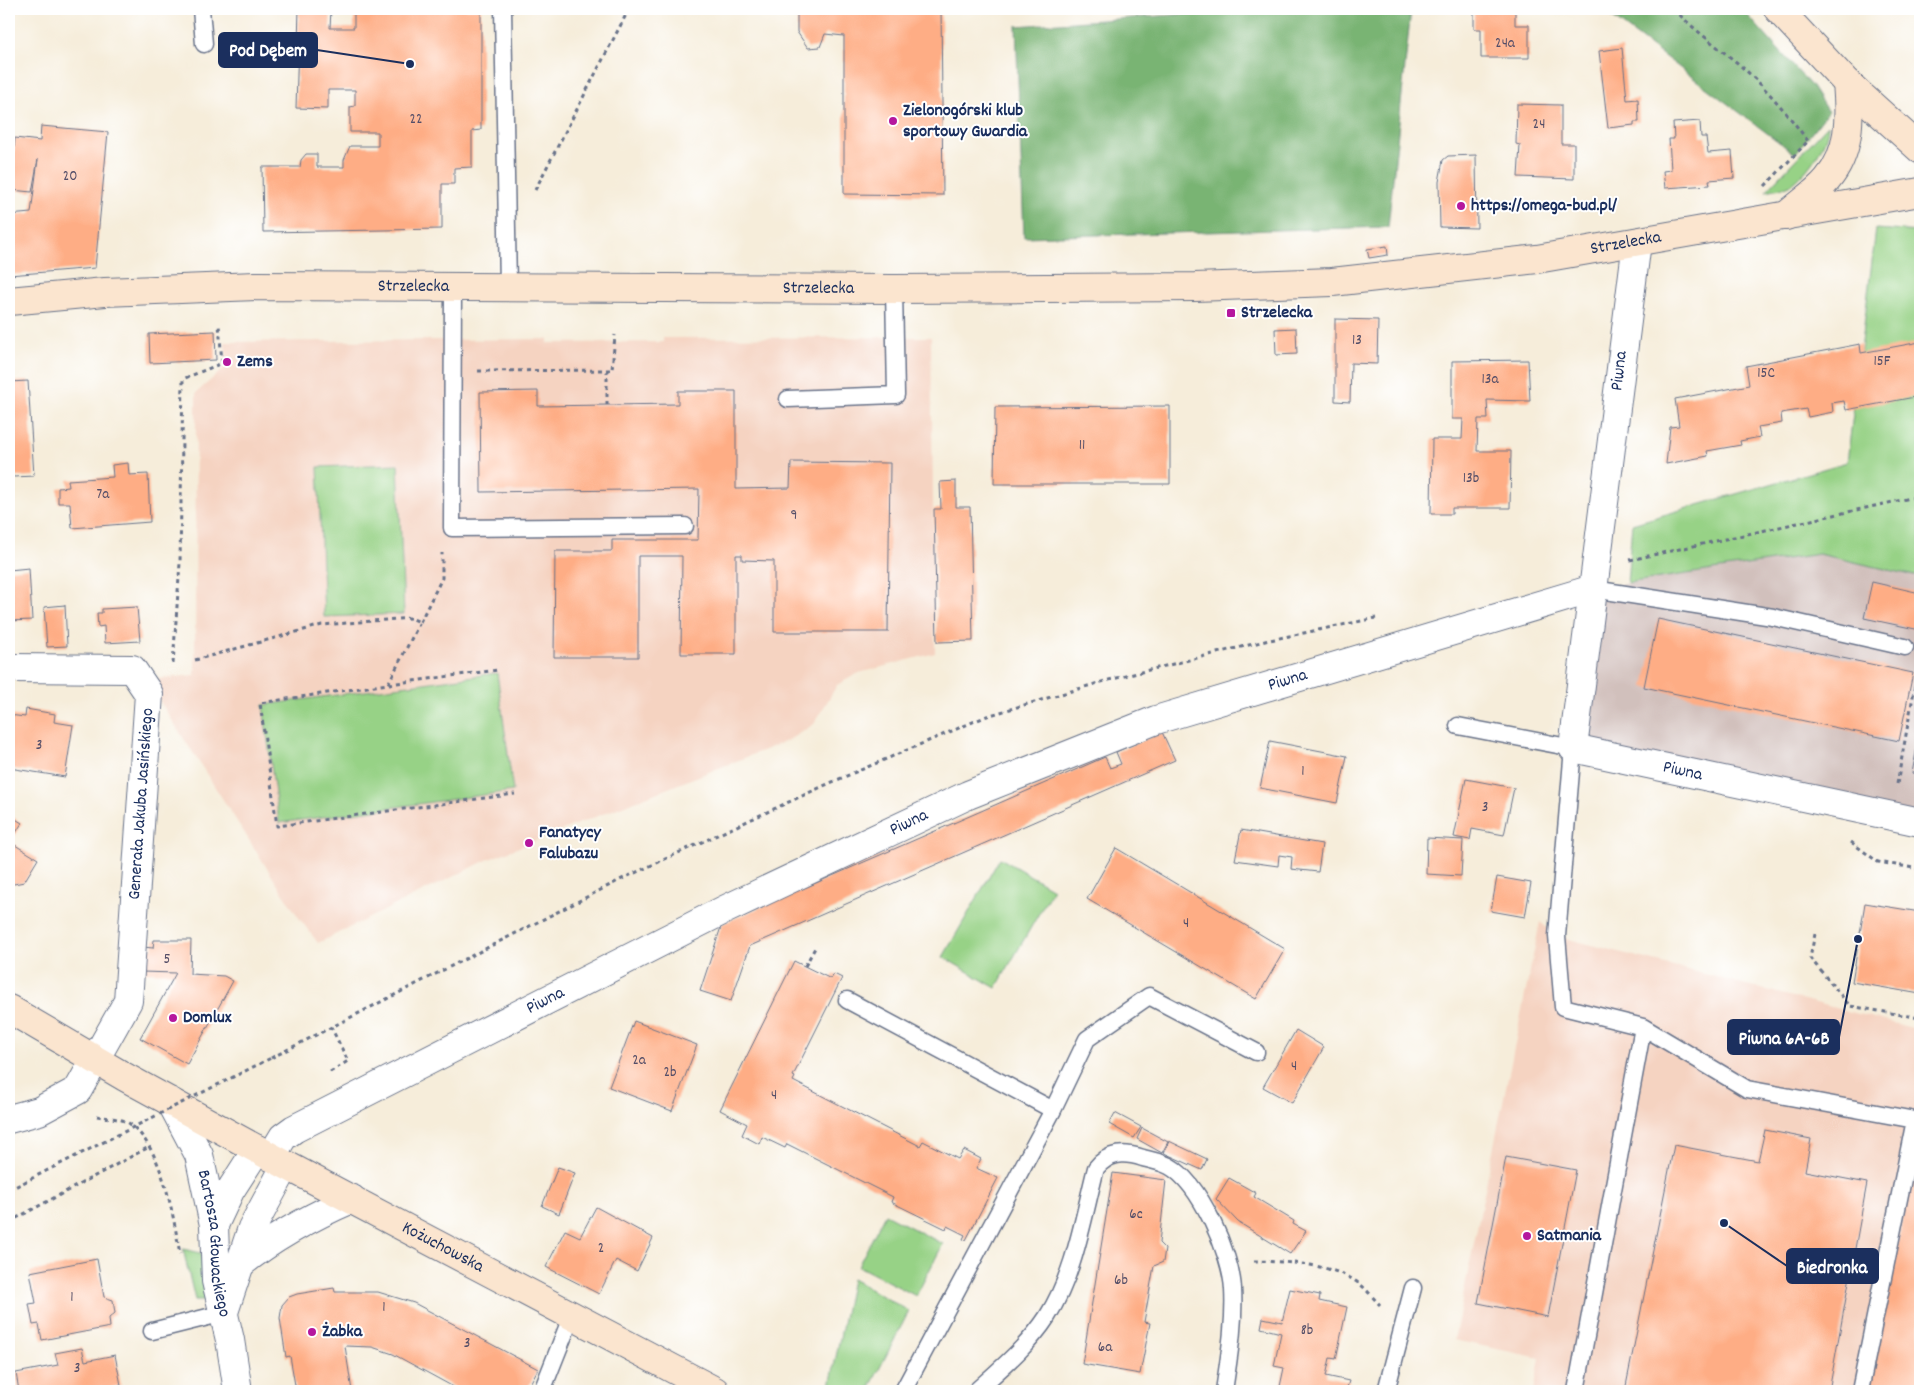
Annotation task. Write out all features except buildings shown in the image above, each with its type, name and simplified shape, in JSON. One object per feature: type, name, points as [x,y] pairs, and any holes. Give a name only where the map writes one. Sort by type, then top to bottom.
[{"type":"street","points":[[1778,9],[1847,83],[1920,149]]},
{"type":"street","points":[[1785,217],[1828,179],[1845,148],[1850,116],[1847,83]]},
{"type":"street","name":"Strzelecka","points":[[9,301],[171,288],[508,286],[894,289],[1195,286],[1332,282],[1537,259],[1920,192]]},
{"type":"street","name":"Piwna","points":[[1637,242],[1574,748],[1920,822]]},
{"type":"street","name":"Piwna","points":[[271,1157],[282,1137],[294,1129],[724,910],[968,795],[1156,720],[1594,579]]},
{"type":"street","name":"Generała Jakuba Jasińskiego","points":[[9,668],[132,669],[149,694],[128,1001],[95,1059]]},
{"type":"street","name":"Kożuchowska","points":[[9,1009],[271,1157],[716,1391]]},
{"type":"street","points":[[9,1119],[39,1110],[78,1090],[95,1059]]},
{"type":"street","name":"Bartosza Głowackiego","points":[[171,1102],[200,1155],[214,1225],[216,1281],[224,1313],[238,1391]]},
{"type":"street","points":[[214,1225],[230,1191],[271,1157]]},
{"type":"street","points":[[224,1313],[238,1265],[252,1228],[271,1157]]},
{"type":"street","points":[[238,1265],[270,1240],[298,1224],[352,1199]]},
{"type":"lane","points":[[201,9],[204,44]]},
{"type":"lane","points":[[503,9],[508,286]]},
{"type":"lane","points":[[453,286],[452,528],[685,526]]},
{"type":"lane","points":[[788,398],[896,395],[894,289]]},
{"type":"lane","points":[[1594,579],[1905,647]]},
{"type":"lane","points":[[1458,726],[1574,748],[1556,936],[1563,1007],[1643,1027],[1747,1089],[1915,1120],[1860,1391]]},
{"type":"lane","points":[[903,1391],[1052,1110],[1087,1039],[1149,996],[1256,1052]]},
{"type":"lane","points":[[847,1000],[1052,1110]]},
{"type":"lane","points":[[1576,1391],[1643,1027]]},
{"type":"lane","points":[[976,1391],[1025,1343],[1047,1318],[1062,1290],[1072,1262],[1096,1168],[1104,1158],[1124,1153],[1169,1166],[1188,1183],[1208,1213],[1227,1260],[1233,1287],[1233,1329],[1224,1391]]},
{"type":"lane","points":[[1386,1391],[1413,1288]]},
{"type":"lane","points":[[152,1330],[224,1313]]},
{"type":"lane","points":[[542,1391],[572,1315]]},
{"type":"path","points":[[534,192],[629,9]]},
{"type":"path","points":[[1674,9],[1693,29],[1736,62],[1778,102],[1808,141]]},
{"type":"path","points":[[1758,193],[1814,134]]},
{"type":"path","points":[[172,664],[180,563],[183,379],[222,363],[219,324]]},
{"type":"path","points":[[453,373],[612,370],[614,335]]},
{"type":"path","points":[[607,370],[607,405]]},
{"type":"path","points":[[1594,579],[1920,496]]},
{"type":"path","points":[[388,684],[442,578],[442,540],[452,528]]},
{"type":"path","points":[[9,1190],[624,878],[830,784],[987,716],[1105,682],[1237,648],[1378,617]]},
{"type":"path","points":[[195,660],[322,625],[410,618],[420,622]]},
{"type":"path","points":[[1890,816],[1909,729],[1920,657],[1905,647]]},
{"type":"path","points":[[498,670],[388,684],[260,704],[277,826],[515,794]]},
{"type":"path","points":[[1815,934],[1810,958],[1850,1006],[1920,1018]]},
{"type":"path","points":[[805,966],[816,946]]},
{"type":"path","points":[[331,1027],[348,1060],[331,1070]]},
{"type":"path","points":[[93,1115],[130,1123],[149,1147],[159,1165],[182,1264]]},
{"type":"path","points":[[9,1222],[149,1147]]},
{"type":"path","points":[[1227,1260],[1294,1264],[1338,1272],[1362,1286],[1402,1330]]},
{"type":"shaded area","points":[[931,337],[935,653],[859,673],[837,685],[814,724],[787,741],[489,859],[318,943],[299,918],[159,700],[158,679],[195,675],[196,393],[227,366],[225,342],[548,339],[548,343],[663,342],[663,338]]},
{"type":"shaded area","points":[[1819,554],[1920,577],[1920,822],[1573,748],[1593,589]]},
{"type":"shaded area","points":[[1540,922],[1557,936],[1920,1030],[1920,1391],[1534,1391],[1540,1358],[1454,1340]]},
{"type":"green space","points":[[1260,9],[1411,9],[1388,227],[1024,237],[1016,26]]},
{"type":"green space","points":[[1601,9],[1742,9],[1812,87],[1828,112],[1795,154]]},
{"type":"green space","points":[[1828,125],[1821,149],[1804,173],[1792,184],[1766,191]]},
{"type":"green space","points":[[1876,229],[1920,232],[1920,577],[1819,554],[1627,583],[1632,524],[1847,462]]},
{"type":"green space","points":[[398,464],[404,614],[324,617],[318,467]]},
{"type":"green space","points":[[497,673],[513,791],[279,823],[263,705]]},
{"type":"green space","points":[[1000,858],[1053,889],[996,988],[943,957]]},
{"type":"green space","points":[[885,1214],[943,1244],[916,1296],[858,1266]]},
{"type":"green space","points":[[183,1249],[201,1253],[205,1300],[195,1300]]},
{"type":"green space","points":[[852,1279],[909,1311],[868,1391],[829,1391]]},
{"type":"place","name":"Pod Dębem","points":[[410,64]]},
{"type":"place","name":"Zielonogórski klub sportowy Gwardia","points":[[893,121]]},
{"type":"place","name":"https://omega-bud.pl/","points":[[1461,206]]},
{"type":"place","name":"Strzelecka","points":[[1231,313]]},
{"type":"place","name":"Zems","points":[[227,362]]},
{"type":"place","name":"Fanatycy Falubazu","points":[[529,843]]},
{"type":"place","name":"Piwna 6A-6B","points":[[1858,939]]},
{"type":"place","name":"Domlux","points":[[173,1018]]},
{"type":"place","name":"Biedronka","points":[[1724,1223]]},
{"type":"place","name":"Satmania","points":[[1527,1236]]},
{"type":"place","name":"Żabka","points":[[312,1332]]}]
